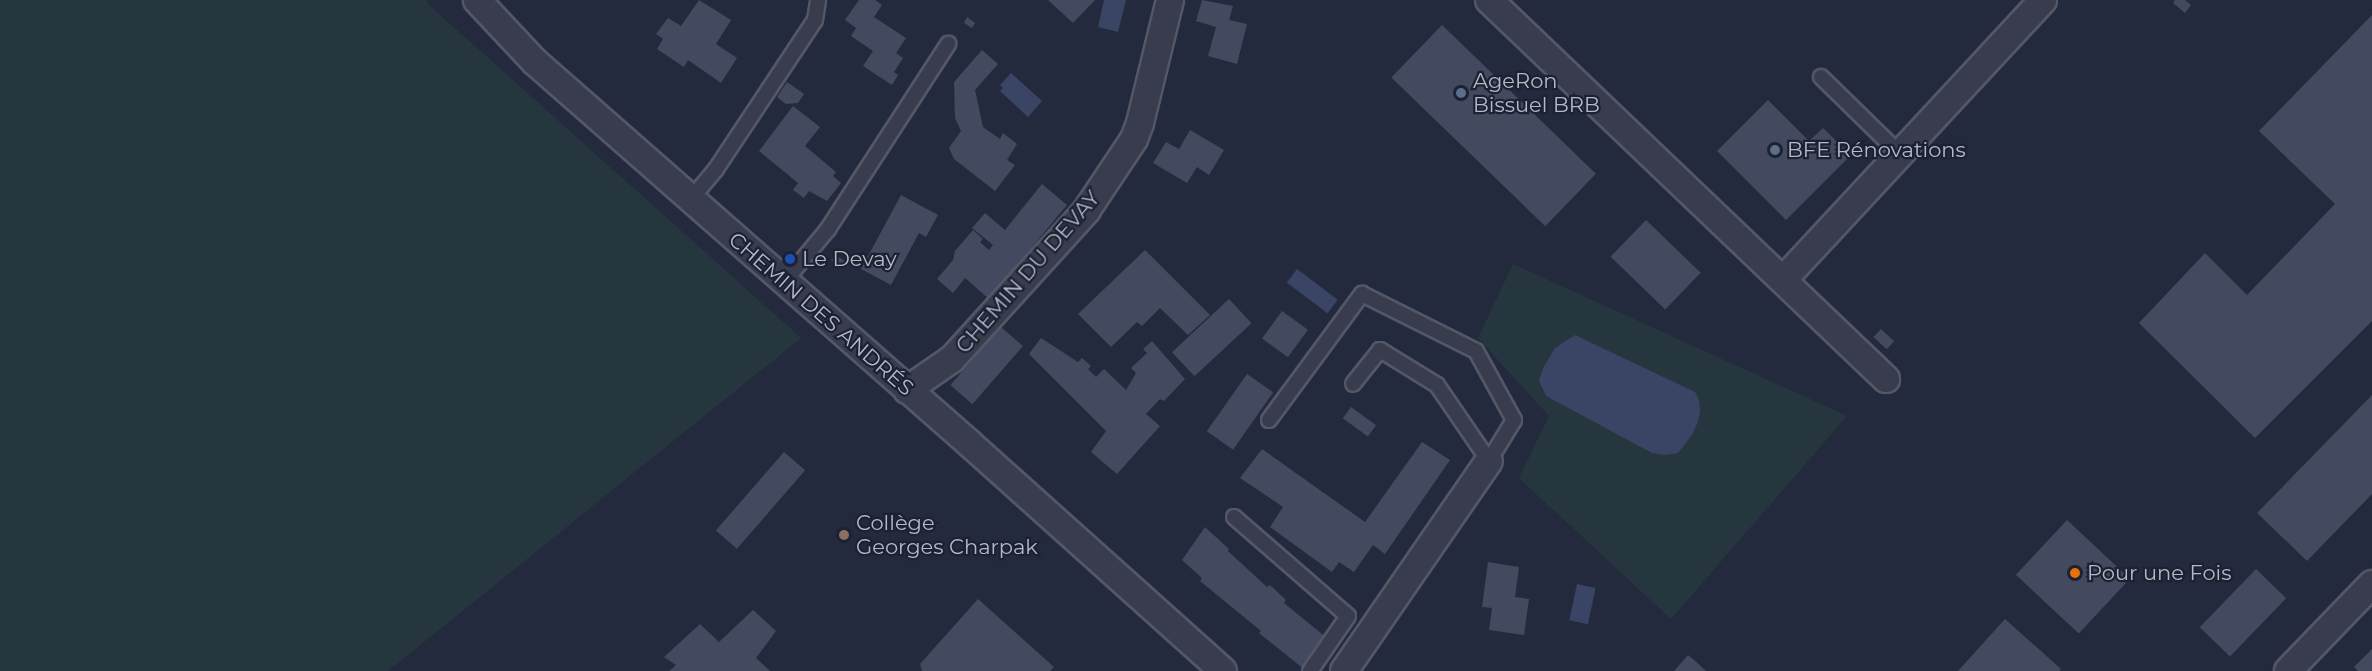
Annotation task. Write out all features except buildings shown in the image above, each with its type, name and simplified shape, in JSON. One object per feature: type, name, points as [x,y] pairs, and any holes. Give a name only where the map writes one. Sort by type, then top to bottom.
[{"type":"street","name":"CHEMIN DES ANDRÉS","points":[[477,0],[534,61],[1223,671]]},
{"type":"street","name":"CHEMIN DU DEVAY","points":[[907,390],[952,359],[1086,211],[1134,138],[1140,123],[1170,0]]},
{"type":"street","points":[[1489,0],[1886,379]]},
{"type":"street","points":[[1783,280],[2043,0]]},
{"type":"street","points":[[1344,671],[1489,461]]},
{"type":"street","points":[[2288,671],[2372,584]]},
{"type":"lane","points":[[691,199],[716,169],[815,20],[818,0]]},
{"type":"lane","points":[[785,281],[828,229],[948,44]]},
{"type":"lane","points":[[1821,77],[1900,154]]},
{"type":"lane","points":[[1269,420],[1362,294],[1476,351],[1514,420],[1489,461],[1437,385],[1380,351],[1353,384]]},
{"type":"lane","points":[[1234,516],[1348,616],[1310,671]]},
{"type":"shaded area","points":[[0,0],[427,0],[429,5],[801,338],[388,671],[0,671]]},
{"type":"shaded area","points":[[1513,264],[1847,416],[1671,619],[1519,478],[1549,416],[1478,338]]},
{"type":"water","points":[[1104,0],[1126,0],[1118,32],[1098,27]]},
{"type":"water","points":[[1011,73],[1042,101],[1028,117],[1000,91],[1003,88],[1000,85]]},
{"type":"water","points":[[1297,269],[1338,300],[1327,313],[1287,283]]},
{"type":"water","points":[[1575,335],[1695,392],[1699,400],[1700,412],[1697,424],[1692,435],[1678,453],[1664,455],[1652,453],[1546,396],[1539,381],[1543,368],[1555,348]]},
{"type":"water","points":[[1577,584],[1596,588],[1588,624],[1569,620]]},
{"type":"place","name":"AgeRon Bissuel BRB","points":[[1461,93]]},
{"type":"place","name":"BFE Rénovations","points":[[1775,150]]},
{"type":"place","name":"Le Devay","points":[[790,259]]},
{"type":"place","name":"Collège Georges Charpak","points":[[844,535]]},
{"type":"place","name":"Pour une Fois","points":[[2075,573]]}]
